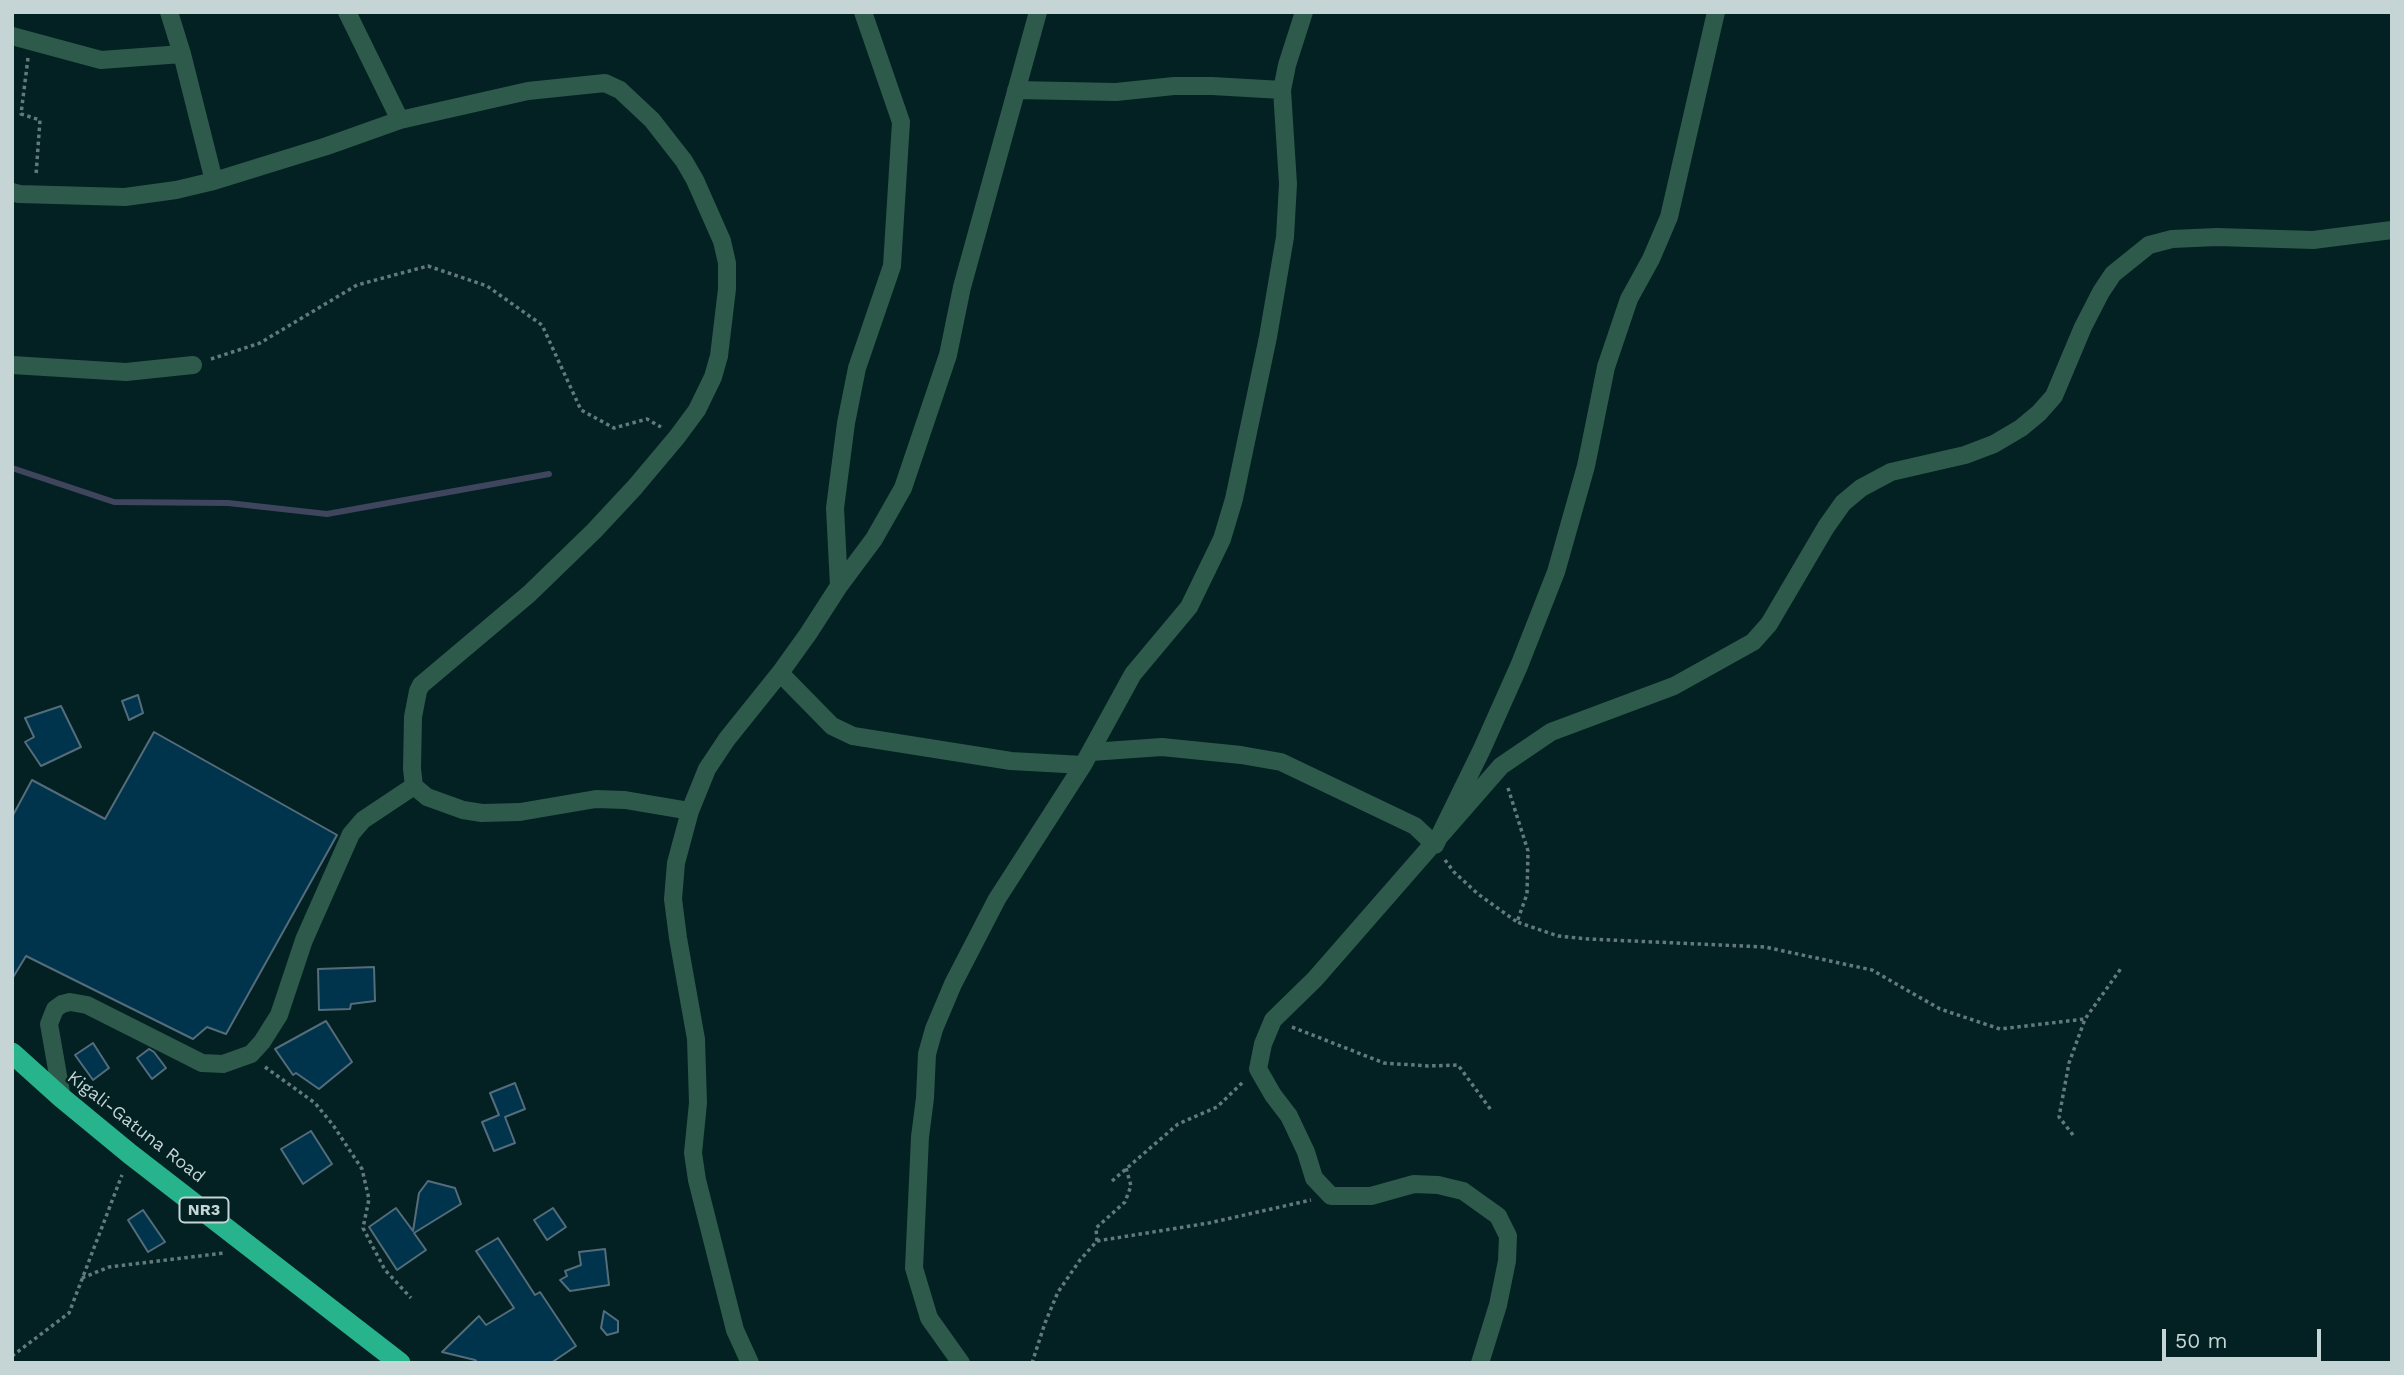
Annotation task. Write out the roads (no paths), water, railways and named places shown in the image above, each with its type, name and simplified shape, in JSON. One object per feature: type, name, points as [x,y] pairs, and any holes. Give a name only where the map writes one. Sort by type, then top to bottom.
[{"type":"highway","name":"Kigali-Gatuna Road","points":[[12,1053],[131,1154],[400,1363]]},
{"type":"street","points":[[169,12],[214,181]]},
{"type":"street","points":[[347,12],[400,120]]},
{"type":"street","points":[[839,586],[835,508],[841,459],[857,368],[892,266],[901,122],[863,12]]},
{"type":"street","points":[[750,1363],[735,1331],[697,1180],[693,1153],[698,1104],[696,1039],[673,899],[676,863],[690,810],[707,769],[727,739],[780,673],[874,539],[903,488],[948,355],[965,275],[1038,12]]},
{"type":"street","points":[[961,1363],[929,1318],[914,1268],[927,1054],[934,1029],[953,984],[976,937],[1017,866],[1087,758],[1132,674],[1189,607],[1210,567],[1228,517],[1268,337],[1285,237],[1288,184],[1282,90],[1304,12]]},
{"type":"street","points":[[1434,845],[1488,737],[1556,572],[1586,466],[1606,367],[1629,299],[1651,259],[1669,217],[1716,12]]},
{"type":"street","points":[[12,37],[102,60],[182,54]]},
{"type":"street","points":[[12,192],[125,197],[176,190],[327,146],[400,120],[528,91],[605,83],[620,90],[652,120],[695,180],[722,241],[727,263],[727,289],[719,356],[713,377],[696,410],[677,437],[635,487],[538,586],[421,685],[413,717],[411,748],[414,786],[427,797],[463,810],[482,813],[520,812],[596,800],[625,800],[690,810]]},
{"type":"street","points":[[1016,90],[1115,92],[1174,86],[1282,90]]},
{"type":"street","points":[[1480,1363],[1498,1305],[1507,1261],[1508,1236],[1498,1216],[1463,1191],[1438,1185],[1414,1184],[1371,1196],[1331,1196],[1314,1178],[1306,1152],[1289,1116],[1258,1069],[1263,1044],[1273,1020],[1315,979],[1501,766],[1551,732],[1674,686],[1753,642],[1769,624],[1843,503],[1861,488],[1891,472],[1965,455],[1994,444],[2021,428],[2039,413],[2054,396],[2101,292],[2113,274],[2149,246],[2172,239],[2217,237],[2313,240],[2392,230]]},
{"type":"street","points":[[12,365],[126,372],[192,365]]},
{"type":"street","points":[[780,673],[832,726],[853,736],[1011,761],[1087,758],[1162,747],[1281,762],[1415,826],[1434,845]]},
{"type":"street","points":[[62,1098],[49,1024],[55,1009],[62,1003],[87,1005],[202,1063],[223,1064],[251,1054],[279,1015],[304,940],[351,834],[363,820],[414,786]]},
{"type":"waterway","points":[[12,468],[114,502],[228,503],[327,514],[549,474]]}]
